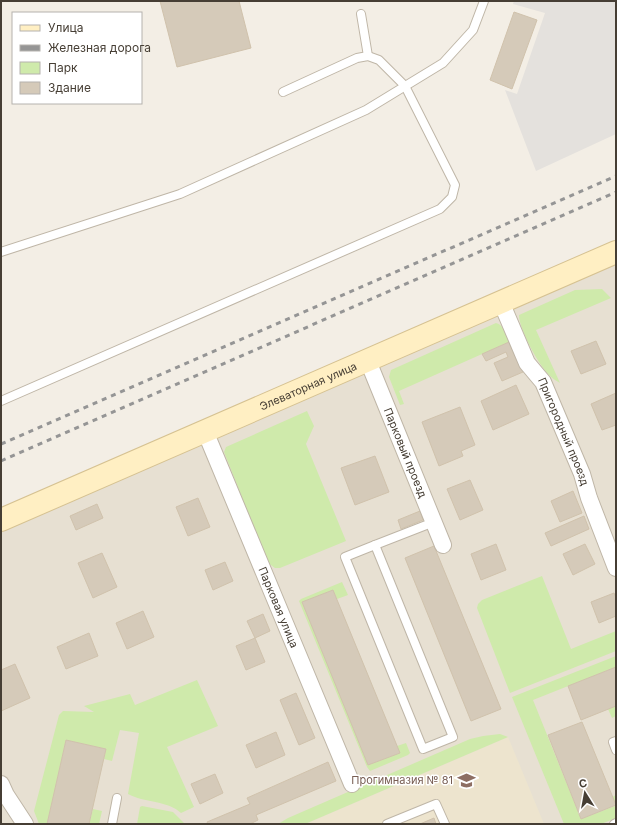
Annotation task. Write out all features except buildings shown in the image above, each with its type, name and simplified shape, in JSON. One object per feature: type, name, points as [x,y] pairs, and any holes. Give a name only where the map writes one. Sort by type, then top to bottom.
[{"type":"main road","name":"Элеваторная улица","points":[[1,520],[616,252]]},
{"type":"street","name":"Пригородный проезд","points":[[501,302],[527,363],[543,382],[582,474],[589,498],[616,568]]},
{"type":"street","name":"Парковый проезд","points":[[368,361],[443,545]]},
{"type":"street","name":"Парковая улица","points":[[205,430],[352,784]]},
{"type":"street","points":[[1,784],[25,824]]},
{"type":"lane","points":[[1,252],[180,194],[366,110],[443,63],[473,30],[484,1]]},
{"type":"lane","points":[[361,14],[368,56]]},
{"type":"lane","points":[[1,401],[440,209],[452,197],[454,186],[405,86],[379,60],[368,56],[357,58],[283,92]]},
{"type":"lane","points":[[375,545],[453,737],[423,749],[345,557],[375,545],[434,522]]},
{"type":"lane","points":[[616,741],[613,742],[616,750]]},
{"type":"lane","points":[[112,824],[117,798]]},
{"type":"lane","points":[[387,824],[436,804],[445,824]]},
{"type":"shaded area","points":[[514,1],[616,1],[616,134],[536,171],[505,90],[517,94],[545,13],[513,4]]},
{"type":"shaded area","points":[[616,264],[616,824],[1,824],[1,530]]},
{"type":"shaded area","name":"Прогимназия № 81","points":[[508,737],[544,824],[305,824]]},
{"type":"green space","points":[[602,289],[611,298],[536,330],[560,383],[551,377],[535,356],[522,329],[519,315],[575,290]]},
{"type":"green space","points":[[496,323],[503,328],[509,342],[399,391],[404,404],[400,405],[389,377],[391,370]]},
{"type":"green space","points":[[307,411],[314,426],[306,444],[346,541],[280,568],[275,568],[268,563],[224,452],[226,447]]},
{"type":"green space","points":[[542,576],[571,649],[616,631],[616,651],[510,693],[477,608],[478,604],[482,600]]},
{"type":"green space","points":[[342,582],[348,595],[337,599],[333,590],[302,602],[368,765],[399,753],[397,746],[406,743],[410,753],[408,755],[370,771],[367,767],[299,601]]},
{"type":"green space","points":[[616,656],[616,667],[533,700],[581,819],[615,806],[612,797],[616,795],[616,818],[601,824],[564,824],[512,697]]},
{"type":"green space","points":[[197,680],[218,726],[167,747],[194,807],[181,813],[169,806],[128,794],[139,733],[120,730],[112,761],[104,759],[106,749],[66,740],[47,824],[39,824],[34,811],[59,715],[63,711],[94,712],[84,706],[130,694],[135,705]]},
{"type":"green space","points":[[616,706],[616,716],[612,718],[608,709]]},
{"type":"green space","points":[[500,734],[508,737],[305,824],[278,824],[288,818],[470,739]]},
{"type":"green space","points":[[142,806],[173,812],[185,824],[137,824],[140,807]]},
{"type":"green space","points":[[93,809],[102,811],[99,824],[89,824]]},
{"type":"railway","points":[[1,444],[616,176]]},
{"type":"railway","points":[[1,461],[616,192]]},
{"type":"place","name":"Прогимназия № 81","points":[[466,780]]}]
